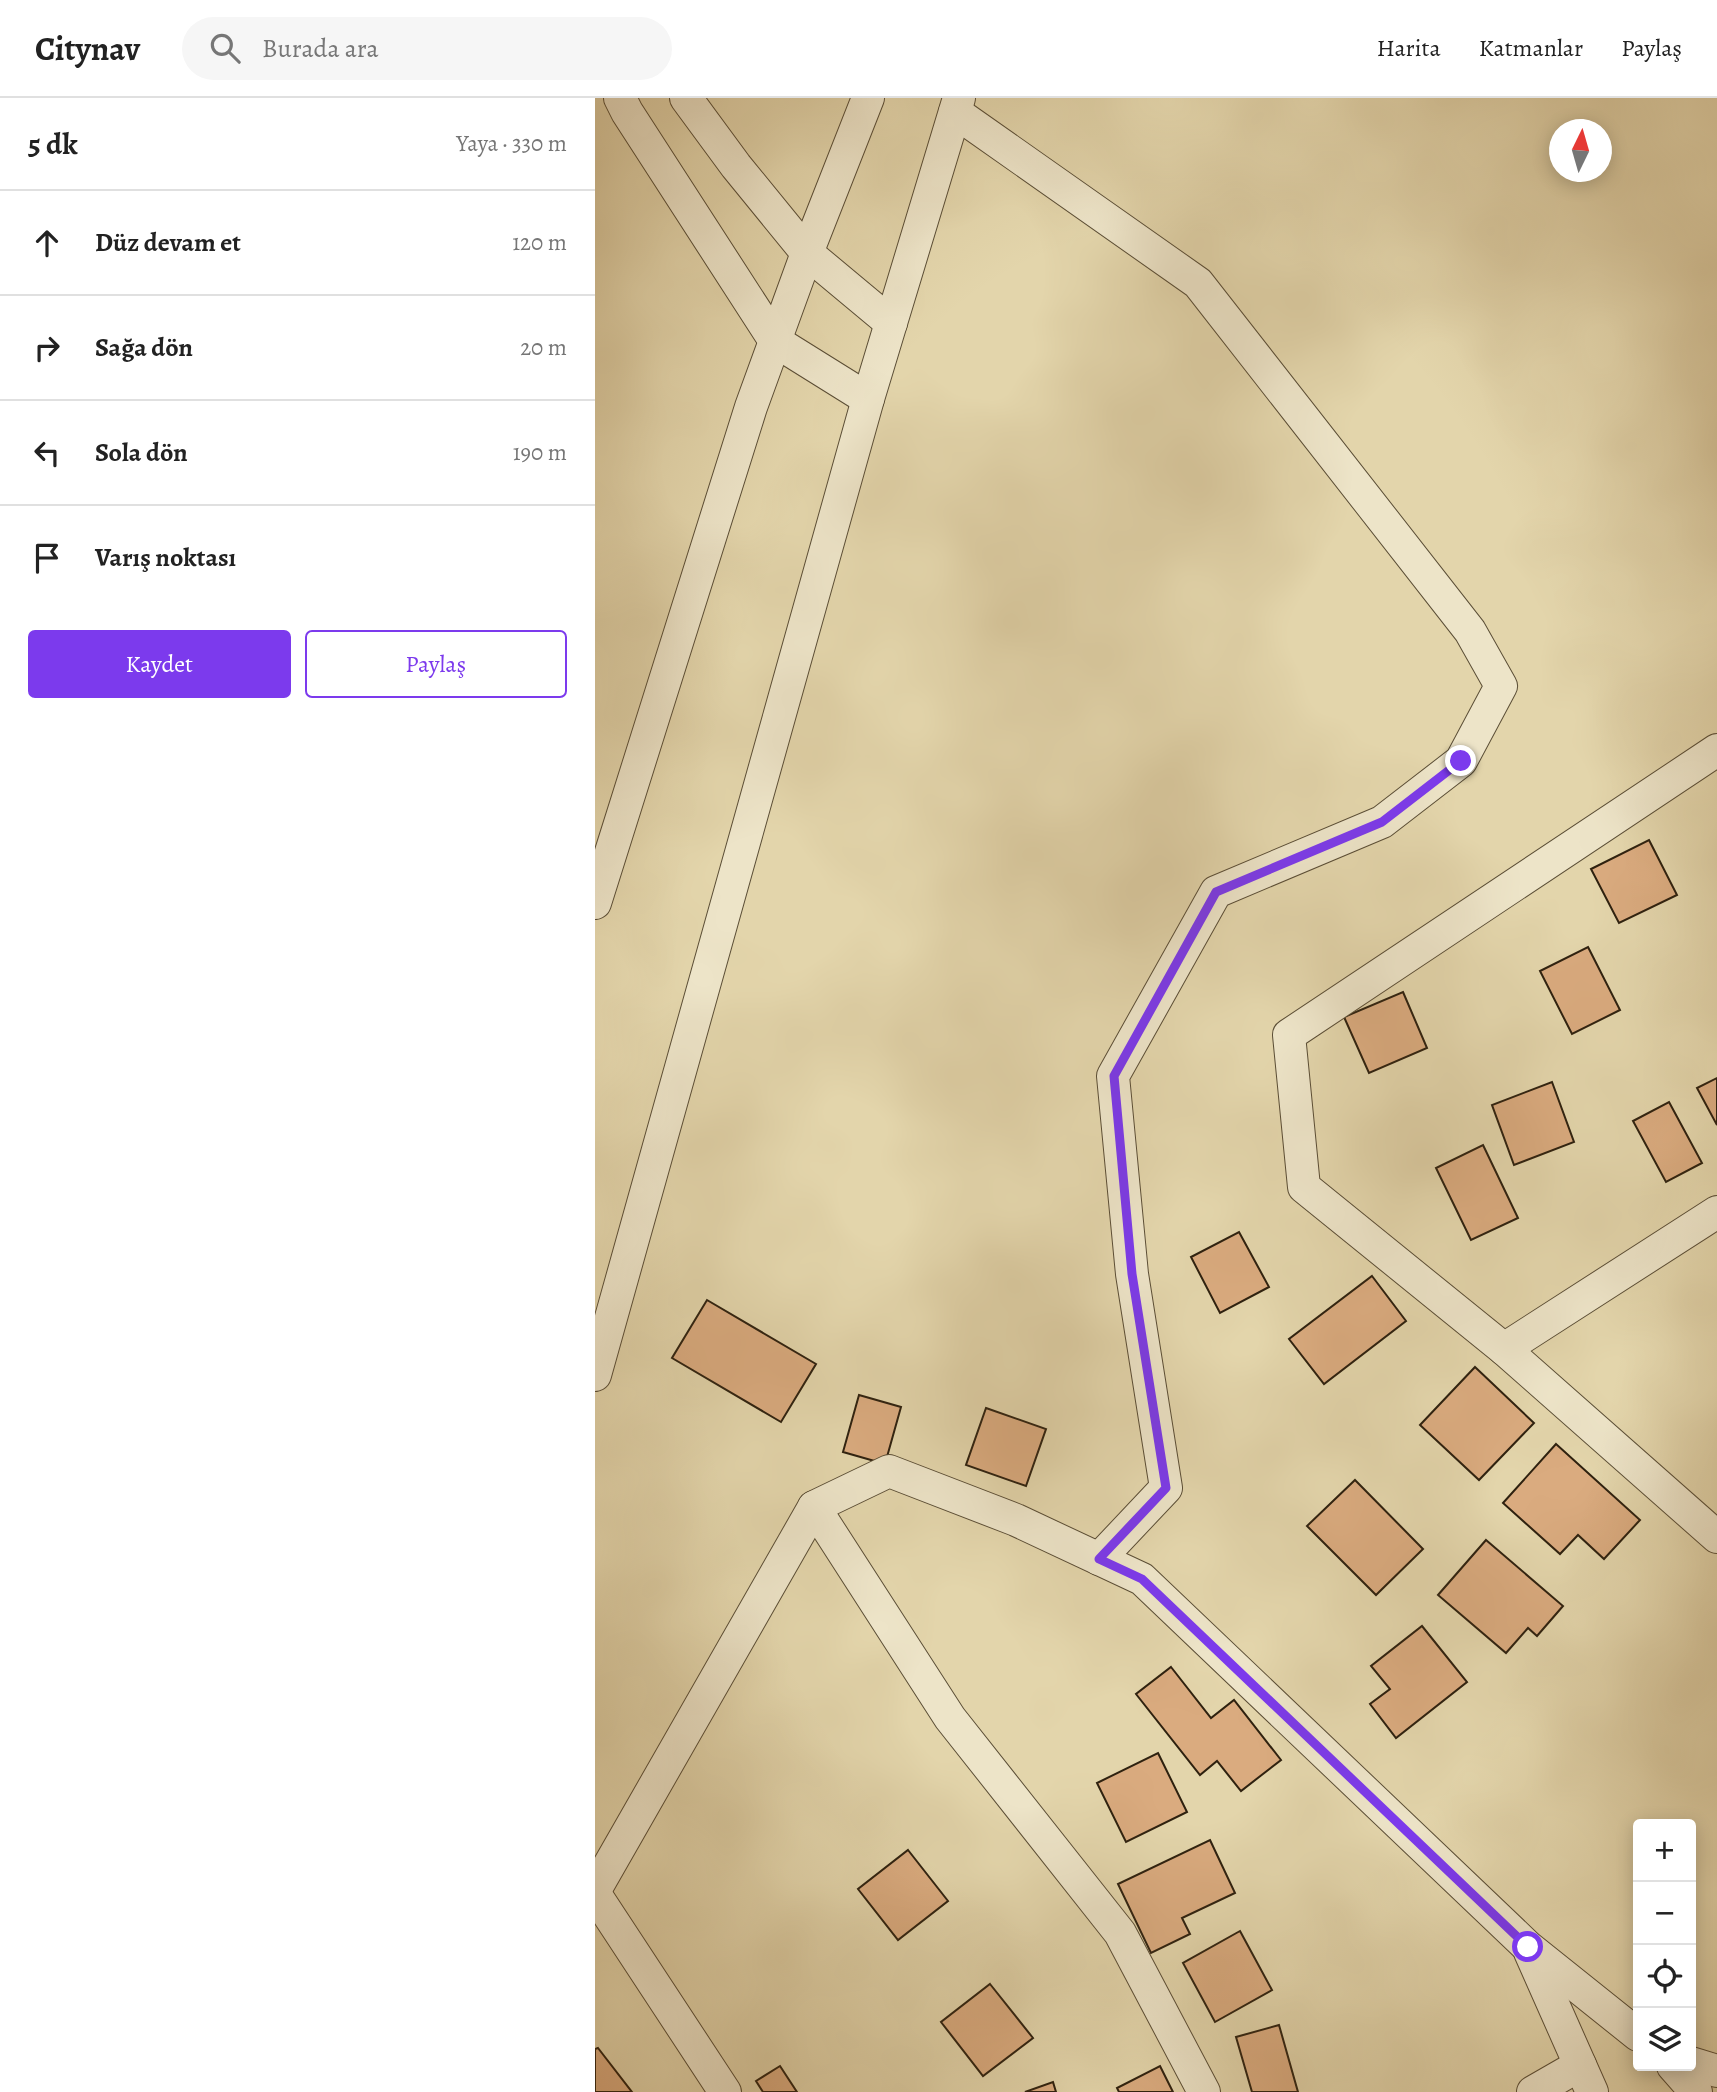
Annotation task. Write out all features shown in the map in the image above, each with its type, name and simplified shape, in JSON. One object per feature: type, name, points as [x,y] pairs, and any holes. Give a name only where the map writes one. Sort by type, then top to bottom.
[{"type":"street","points":[[620,98],[627,113],[775,341],[868,399]]},
{"type":"street","points":[[686,98],[736,166],[807,253],[891,323]]},
{"type":"street","points":[[595,903],[751,407],[807,253],[868,98]]},
{"type":"street","points":[[595,1375],[868,399],[957,105],[1198,283],[1471,631],[1501,687],[1461,761],[1382,822],[1216,892],[1114,1076],[1132,1274],[1166,1488],[1099,1559]]},
{"type":"street","points":[[1717,750],[1289,1034],[1304,1187],[1504,1349],[1717,1536]]},
{"type":"street","points":[[1504,1349],[1717,1212]]},
{"type":"street","points":[[725,2092],[595,1892],[814,1507],[889,1471],[1016,1520],[1142,1579],[1528,1947],[1633,2031]]},
{"type":"street","points":[[814,1507],[950,1718],[1120,1933],[1204,2092]]},
{"type":"street","points":[[1528,1947],[1586,2078],[1533,2092]]},
{"type":"street","points":[[1696,2065],[1717,2071]]},
{"type":"street","points":[[1678,2071],[1696,2092]]},
{"type":"building","points":[[1649,840],[1677,895],[1619,923],[1591,869]]},
{"type":"building","points":[[1588,947],[1620,1010],[1572,1034],[1540,971]]},
{"type":"building","points":[[1403,992],[1427,1048],[1369,1073],[1344,1017]]},
{"type":"building","points":[[1717,1078],[1717,1125],[1697,1088]]},
{"type":"building","points":[[1552,1082],[1574,1142],[1514,1165],[1492,1105]]},
{"type":"building","points":[[1669,1102],[1702,1163],[1666,1182],[1633,1121]]},
{"type":"building","points":[[1483,1145],[1518,1218],[1471,1240],[1436,1168]]},
{"type":"building","points":[[1239,1232],[1269,1287],[1220,1313],[1191,1257]]},
{"type":"building","points":[[1372,1276],[1406,1321],[1324,1384],[1289,1339]]},
{"type":"building","points":[[707,1300],[816,1364],[781,1422],[672,1358]]},
{"type":"building","points":[[1475,1367],[1534,1423],[1479,1480],[1420,1425]]},
{"type":"building","points":[[859,1395],[901,1407],[885,1464],[843,1452]]},
{"type":"building","points":[[986,1408],[1046,1429],[1026,1486],[966,1465]]},
{"type":"building","points":[[1556,1444],[1640,1520],[1604,1559],[1578,1535],[1560,1554],[1503,1503]]},
{"type":"building","points":[[1355,1480],[1423,1549],[1376,1595],[1307,1526]]},
{"type":"building","points":[[1486,1540],[1563,1606],[1537,1636],[1528,1628],[1506,1653],[1438,1595]]},
{"type":"building","points":[[1422,1626],[1467,1682],[1396,1738],[1370,1704],[1390,1689],[1371,1666]]},
{"type":"building","points":[[1171,1667],[1211,1718],[1234,1700],[1281,1760],[1241,1791],[1217,1761],[1200,1775],[1136,1694]]},
{"type":"building","points":[[1158,1753],[1187,1812],[1126,1842],[1097,1783]]},
{"type":"building","points":[[1210,1840],[1235,1893],[1182,1918],[1190,1934],[1151,1953],[1118,1884]]},
{"type":"building","points":[[908,1850],[948,1901],[898,1940],[858,1889]]},
{"type":"building","points":[[1240,1931],[1272,1990],[1215,2022],[1183,1963]]},
{"type":"building","points":[[990,1984],[1033,2038],[983,2076],[941,2022]]},
{"type":"building","points":[[1279,2025],[1298,2092],[1252,2092],[1236,2037]]},
{"type":"building","points":[[598,2048],[632,2092],[595,2092],[595,2049]]},
{"type":"building","points":[[780,2066],[797,2092],[763,2092],[756,2081]]},
{"type":"building","points":[[1160,2066],[1173,2092],[1119,2092],[1117,2088]]},
{"type":"building","points":[[1053,2082],[1056,2092],[1025,2092]]},
{"type":"route","points":[[1461,761],[1382,822],[1216,892],[1114,1076],[1132,1274],[1166,1488],[1099,1559],[1142,1579],[1528,1947]]}]
